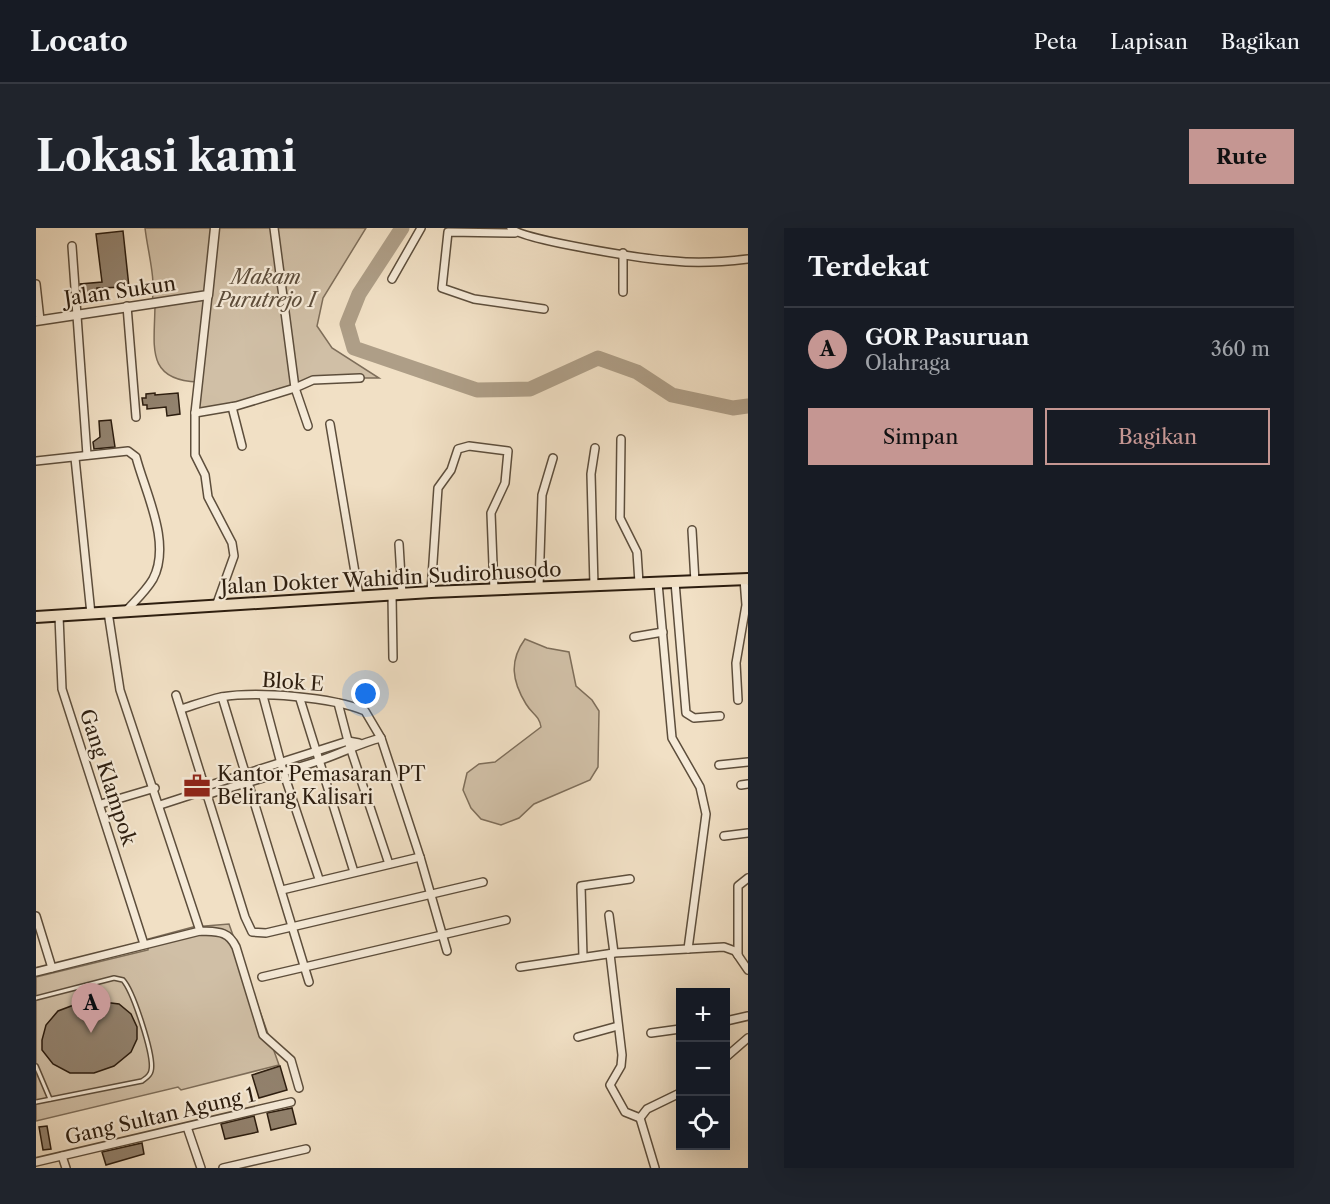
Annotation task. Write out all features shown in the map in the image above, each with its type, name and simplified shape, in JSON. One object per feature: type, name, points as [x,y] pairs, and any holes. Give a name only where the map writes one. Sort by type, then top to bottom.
[{"type":"main road","name":"Jalan Dokter Wahidin Sudirohusodo","points":[[36,617],[431,592],[746,579]]},
{"type":"street","points":[[215,228],[195,413],[195,455],[205,475],[208,497],[234,550],[233,562],[216,606]]},
{"type":"street","points":[[274,228],[295,388],[308,426]]},
{"type":"street","points":[[392,279],[421,228]]},
{"type":"street","points":[[544,309],[474,298],[443,290],[446,235],[453,229],[513,231],[674,262],[722,262],[748,259]]},
{"type":"street","points":[[72,246],[75,314],[87,455]]},
{"type":"street","points":[[623,253],[623,292]]},
{"type":"street","points":[[36,284],[38,320]]},
{"type":"street","name":"Jalan Sukun","points":[[38,320],[208,295]]},
{"type":"street","points":[[127,306],[136,417]]},
{"type":"street","points":[[195,413],[232,407],[295,388],[313,380],[360,378]]},
{"type":"street","points":[[232,407],[242,446]]},
{"type":"street","points":[[330,424],[359,596]]},
{"type":"street","points":[[621,439],[620,518],[637,552],[639,584]]},
{"type":"street","points":[[431,592],[438,488],[451,470],[458,449],[469,446],[508,451],[505,483],[491,513],[494,590]]},
{"type":"street","points":[[594,586],[591,474],[595,448]]},
{"type":"street","points":[[36,461],[124,451],[132,452],[136,457],[157,534],[159,550],[154,577],[126,611]]},
{"type":"street","points":[[75,458],[91,614]]},
{"type":"street","points":[[539,588],[542,500],[553,458]]},
{"type":"street","points":[[692,530],[694,582]]},
{"type":"street","points":[[393,658],[399,544]]},
{"type":"street","points":[[738,700],[736,663],[746,605],[746,579]]},
{"type":"street","points":[[675,582],[686,713],[693,718],[720,716]]},
{"type":"street","points":[[658,583],[667,706],[672,738],[696,779],[706,814],[688,949]]},
{"type":"street","points":[[108,612],[119,682],[199,926]]},
{"type":"street","name":"Gang Klampok","points":[[59,616],[62,686],[144,941]]},
{"type":"street","points":[[634,637],[663,632]]},
{"type":"street","points":[[176,695],[248,926],[256,934],[430,896],[483,882]]},
{"type":"street","points":[[263,696],[283,771],[319,879]]},
{"type":"street","name":"Blok E","points":[[181,709],[222,697],[263,696],[338,703],[365,711],[381,738],[420,857],[447,951]]},
{"type":"street","points":[[222,697],[246,783],[282,890],[290,925],[309,982]]},
{"type":"street","points":[[300,699],[354,873]]},
{"type":"street","points":[[338,703],[348,741],[389,864]]},
{"type":"street","points":[[205,791],[244,774],[348,741],[359,743],[381,738]]},
{"type":"street","points":[[160,805],[197,793],[246,783],[318,761],[351,750],[359,743]]},
{"type":"street","points":[[719,765],[748,762]]},
{"type":"street","points":[[101,804],[155,788]]},
{"type":"street","points":[[724,836],[748,833]]},
{"type":"street","points":[[282,890],[319,879],[420,857]]},
{"type":"street","points":[[738,955],[738,886],[748,878]]},
{"type":"street","points":[[583,957],[580,886],[630,879]]},
{"type":"street","points":[[609,915],[621,1066],[610,1085],[628,1114],[640,1118]]},
{"type":"street","points":[[36,916],[51,964]]},
{"type":"street","points":[[262,978],[506,920]]},
{"type":"street","points":[[36,972],[51,964],[199,926],[225,932],[232,937],[263,1035],[291,1060],[299,1088]]},
{"type":"street","points":[[520,967],[612,954],[727,947],[738,955],[748,970]]},
{"type":"street","points":[[730,1020],[748,1016]]},
{"type":"street","points":[[578,1037],[618,1026]]},
{"type":"street","points":[[651,1033],[676,1030]]},
{"type":"street","points":[[730,1054],[748,1038]]},
{"type":"street","points":[[640,1118],[647,1109],[676,1095]]},
{"type":"street","name":"Gang Sultan Agung 1","points":[[36,1162],[291,1102]]},
{"type":"street","points":[[640,1118],[655,1168]]},
{"type":"street","points":[[187,1127],[201,1168]]},
{"type":"street","points":[[223,1168],[306,1149]]},
{"type":"street","points":[[62,1156],[66,1168]]},
{"type":"lane","points":[[36,998],[114,978],[123,980],[135,999],[152,1064],[148,1077],[142,1081],[36,1102]]},
{"type":"lane","points":[[36,1066],[50,1099]]},
{"type":"green space","name":"Makam Purutrejo I","points":[[145,228],[366,228],[323,298],[317,326],[332,348],[379,378],[333,378],[195,413],[198,382],[181,380],[168,375],[156,358],[155,303],[152,303],[152,275]]},
{"type":"green space","points":[[525,639],[547,648],[569,652],[576,686],[592,700],[599,711],[598,767],[590,780],[534,804],[519,818],[501,825],[481,819],[471,808],[463,790],[467,773],[479,764],[495,762],[541,727],[539,720],[521,696],[515,679],[516,655]]},
{"type":"green space","points":[[229,924],[279,1065],[181,1090],[178,1087],[36,1121],[36,977],[148,950],[148,939],[193,927]]},
{"type":"building","points":[[123,231],[129,287],[97,288],[97,292],[81,293],[80,284],[102,282],[96,234]]},
{"type":"building","points":[[155,393],[155,395],[178,393],[180,414],[167,416],[166,407],[147,409],[147,405],[143,405],[142,398],[146,398],[146,394]]},
{"type":"building","points":[[111,420],[115,447],[94,449],[93,442],[100,437],[99,421]]},
{"type":"building","points":[[87,1000],[119,1004],[131,1014],[137,1027],[137,1039],[131,1052],[114,1066],[94,1073],[70,1073],[53,1064],[42,1050],[42,1040],[46,1025],[58,1011]]},
{"type":"building","points":[[280,1066],[287,1090],[259,1098],[252,1075]]},
{"type":"building","points":[[292,1108],[296,1124],[271,1130],[267,1113]]},
{"type":"building","points":[[254,1116],[258,1132],[225,1139],[221,1124]]},
{"type":"building","points":[[47,1126],[51,1149],[43,1150],[39,1127]]},
{"type":"building","points":[[142,1143],[144,1154],[106,1165],[102,1152]]},
{"type":"waterway","points":[[402,228],[359,294],[347,324],[354,348],[477,390],[530,389],[598,358],[637,372],[672,395],[733,408],[748,406]]},
{"type":"place","name":"Kantor Pemasaran PT Belirang Kalisari","points":[[197,786]]},
{"type":"place","name":"GOR Pasuruan","points":[[91,1033]]}]
